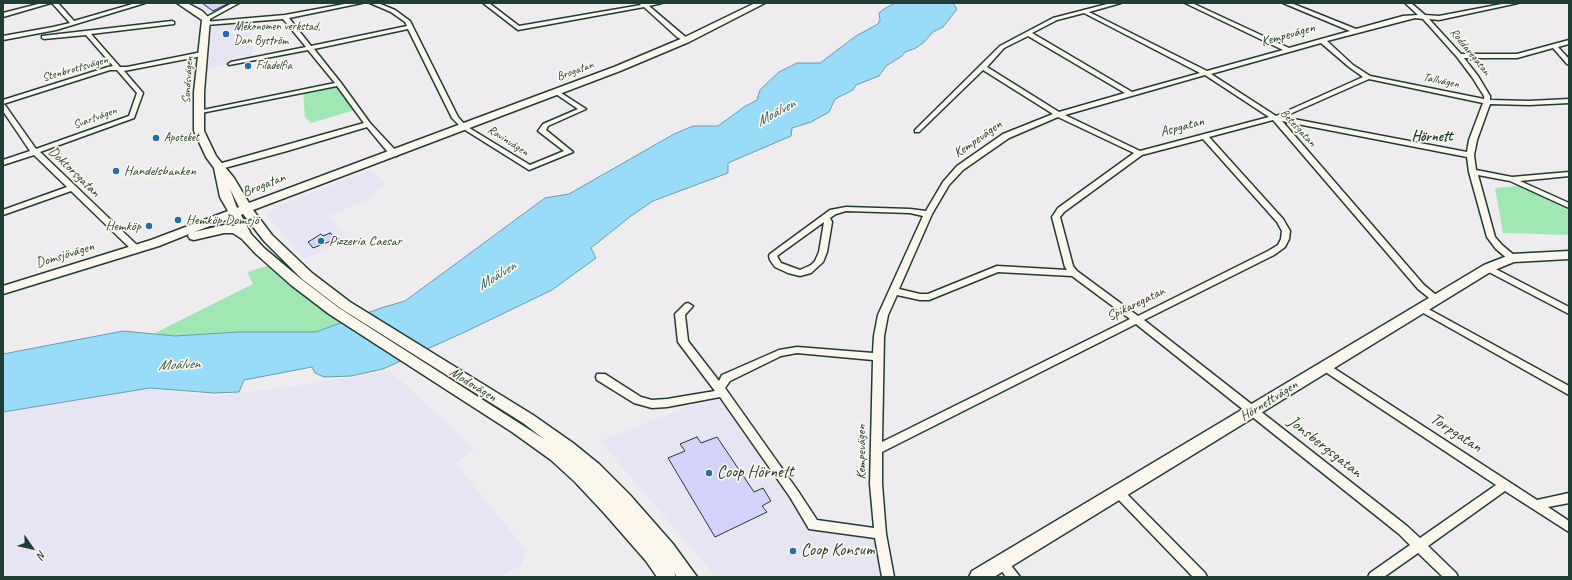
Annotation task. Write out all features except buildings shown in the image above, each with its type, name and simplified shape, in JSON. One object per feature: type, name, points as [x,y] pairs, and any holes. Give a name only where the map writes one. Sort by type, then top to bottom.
[{"type":"main road","points":[[181,3],[206,21]]},
{"type":"main road","name":"Brogatan","points":[[241,212],[372,165],[394,154],[617,69],[686,40],[761,3]]},
{"type":"main road","name":"Sundsvägen","points":[[206,21],[198,113],[199,131],[207,151],[218,167],[226,197],[241,212]]},
{"type":"main road","name":"Modovägen","points":[[241,212],[246,236],[274,264],[433,367],[557,456],[610,508],[652,556],[667,577]]},
{"type":"main road","name":"Modovägen","points":[[241,212],[340,308]]},
{"type":"main road","name":"Domsjövägen","points":[[136,249],[154,246],[241,212]]},
{"type":"main road","name":"Domsjövägen","points":[[3,290],[136,249],[241,212]]},
{"type":"main road","points":[[154,246],[224,229],[236,230],[246,236]]},
{"type":"main road","name":"Hörnettvägen","points":[[978,577],[1488,268],[1512,258],[1569,255]]},
{"type":"main road","name":"Modovägen","points":[[433,367],[528,419],[567,447],[614,489],[658,538],[688,577]]},
{"type":"street","points":[[3,15],[48,3]]},
{"type":"street","points":[[55,3],[73,23]]},
{"type":"street","points":[[3,38],[47,30],[142,3]]},
{"type":"street","points":[[206,21],[236,3]]},
{"type":"street","points":[[206,21],[285,16],[359,3]]},
{"type":"street","points":[[373,3],[401,16],[410,27],[456,118],[464,127]]},
{"type":"street","points":[[487,3],[518,28],[643,4],[659,3]]},
{"type":"street","points":[[918,131],[984,67],[1002,47],[1055,19],[1118,3]]},
{"type":"street","points":[[1188,3],[1289,50]]},
{"type":"street","points":[[1286,3],[1355,31]]},
{"type":"street","name":"Roddaregatan","points":[[1408,3],[1425,18],[1459,56],[1485,92],[1486,102]]},
{"type":"street","name":"Kempevägen","points":[[888,577],[880,534],[876,484],[879,336],[883,315],[928,214],[946,184],[960,168],[989,146],[1006,136],[1059,114],[1412,16],[1439,18],[1514,3]]},
{"type":"street","points":[[643,4],[679,36],[686,40]]},
{"type":"street","name":"Betesgatan","points":[[1083,11],[1206,73],[1275,118],[1422,288],[1436,299]]},
{"type":"street","points":[[285,16],[339,84],[368,124],[394,154]]},
{"type":"street","points":[[44,37],[87,34],[172,23]]},
{"type":"street","points":[[231,64],[410,27]]},
{"type":"street","points":[[1027,33],[1131,94]]},
{"type":"street","name":"Svartvägen","points":[[35,152],[132,117],[140,93],[87,34]]},
{"type":"street","name":"Tallvägen","points":[[1322,40],[1351,66],[1368,77],[1486,102],[1529,103],[1569,101]]},
{"type":"street","points":[[1459,56],[1517,56],[1568,43]]},
{"type":"street","points":[[1554,46],[1569,63]]},
{"type":"street","name":"Stenbrottsvägen","points":[[3,102],[110,68],[127,69],[202,54]]},
{"type":"street","points":[[984,67],[1059,114],[1139,153]]},
{"type":"street","points":[[1275,118],[1368,77]]},
{"type":"street","points":[[198,113],[339,84]]},
{"type":"street","name":"Ravinvägen","points":[[464,127],[529,168],[569,152],[542,131],[545,126],[583,109],[556,92]]},
{"type":"street","points":[[1486,102],[1473,140],[1470,155],[1473,172],[1491,237],[1499,247],[1512,258]]},
{"type":"street","name":"Doktorsgatan","points":[[3,106],[35,152],[136,249]]},
{"type":"street","name":"Aspgatan","points":[[1136,319],[1074,273],[1069,267],[1056,217],[1061,210],[1139,153],[1275,118],[1470,155]]},
{"type":"street","points":[[218,167],[368,124]]},
{"type":"street","name":"Spikaregatan","points":[[876,450],[1281,247],[1285,239],[1286,231],[1280,221],[1204,136]]},
{"type":"street","points":[[3,163],[35,152]]},
{"type":"street","points":[[1473,172],[1512,179],[1569,206]]},
{"type":"street","points":[[1512,179],[1569,174]]},
{"type":"street","points":[[3,213],[71,188]]},
{"type":"street","points":[[826,217],[828,222],[823,252],[819,262],[814,267],[808,271],[800,273],[791,271],[774,260],[773,256],[778,251],[833,212],[846,209],[910,211],[928,214]]},
{"type":"street","points":[[1488,268],[1569,311]]},
{"type":"street","points":[[894,291],[920,297],[929,297],[997,269],[1074,273]]},
{"type":"street","points":[[688,306],[680,314],[683,342],[721,391],[794,494],[813,525],[880,534]]},
{"type":"street","points":[[1421,308],[1569,391]]},
{"type":"street","name":"Jonsbergsgatan","points":[[1136,319],[1403,530],[1452,577]]},
{"type":"street","points":[[721,391],[726,378],[779,353],[797,350],[878,357]]},
{"type":"street","name":"Torpgatan","points":[[1325,367],[1569,527]]},
{"type":"street","points":[[601,377],[638,400],[652,404],[667,403],[721,391]]},
{"type":"street","points":[[1374,577],[1504,485]]},
{"type":"street","points":[[1118,492],[1201,577]]},
{"type":"street","points":[[1535,505],[1569,498]]},
{"type":"street","points":[[1002,563],[1014,577]]},
{"type":"shaded area","points":[[189,3],[236,3],[206,19],[184,5]]},
{"type":"shaded area","points":[[258,19],[251,35],[253,59],[202,69],[206,23]]},
{"type":"shaded area","points":[[371,170],[386,184],[374,190],[371,198],[328,216],[349,240],[304,259],[267,215],[273,208]]},
{"type":"shaded area","points":[[390,371],[475,449],[455,463],[526,550],[522,565],[498,577],[3,577],[3,413],[150,389],[214,396],[289,387]]},
{"type":"shaded area","points":[[723,393],[813,525],[880,534],[889,577],[716,577],[600,441]]},
{"type":"green space","points":[[339,84],[358,109],[311,123],[305,117],[303,92]]},
{"type":"green space","points":[[1518,186],[1569,210],[1569,235],[1503,233],[1495,188]]},
{"type":"green space","points":[[274,264],[349,320],[316,332],[239,332],[175,336],[153,334],[253,284],[247,272]]},
{"type":"water","name":"Moälven","points":[[895,3],[953,3],[957,9],[943,27],[933,32],[916,48],[905,52],[902,56],[886,66],[879,76],[856,85],[853,90],[835,99],[829,112],[811,122],[792,128],[791,136],[728,163],[728,173],[653,201],[631,216],[591,248],[596,258],[552,290],[467,331],[383,369],[351,376],[324,377],[315,373],[312,367],[244,380],[239,392],[214,393],[150,388],[3,412],[3,354],[123,331],[175,336],[239,332],[316,332],[381,308],[405,301],[545,198],[569,194],[674,134],[693,126],[718,126],[744,107],[757,100],[760,90],[779,72],[797,63],[820,63],[856,36],[878,24],[880,20],[879,13]]},
{"type":"place","name":"Mekonomen verkstad, Dan Byström","points":[[226,34]]},
{"type":"place","name":"Filadelfia","points":[[248,66]]},
{"type":"place","name":"Apoteket","points":[[156,138]]},
{"type":"place","name":"Handelsbanken","points":[[116,171]]},
{"type":"place","name":"Hemköp Domsjö","points":[[178,220]]},
{"type":"place","name":"Hemköp","points":[[149,226]]},
{"type":"place","name":"Pizzeria Caesar","points":[[321,241]]},
{"type":"place","name":"Coop Hörnett","points":[[709,473]]},
{"type":"place","name":"Coop Konsum","points":[[793,551]]},
{"type":"district","name":"Hörnett","points":[[1432,137]]}]
